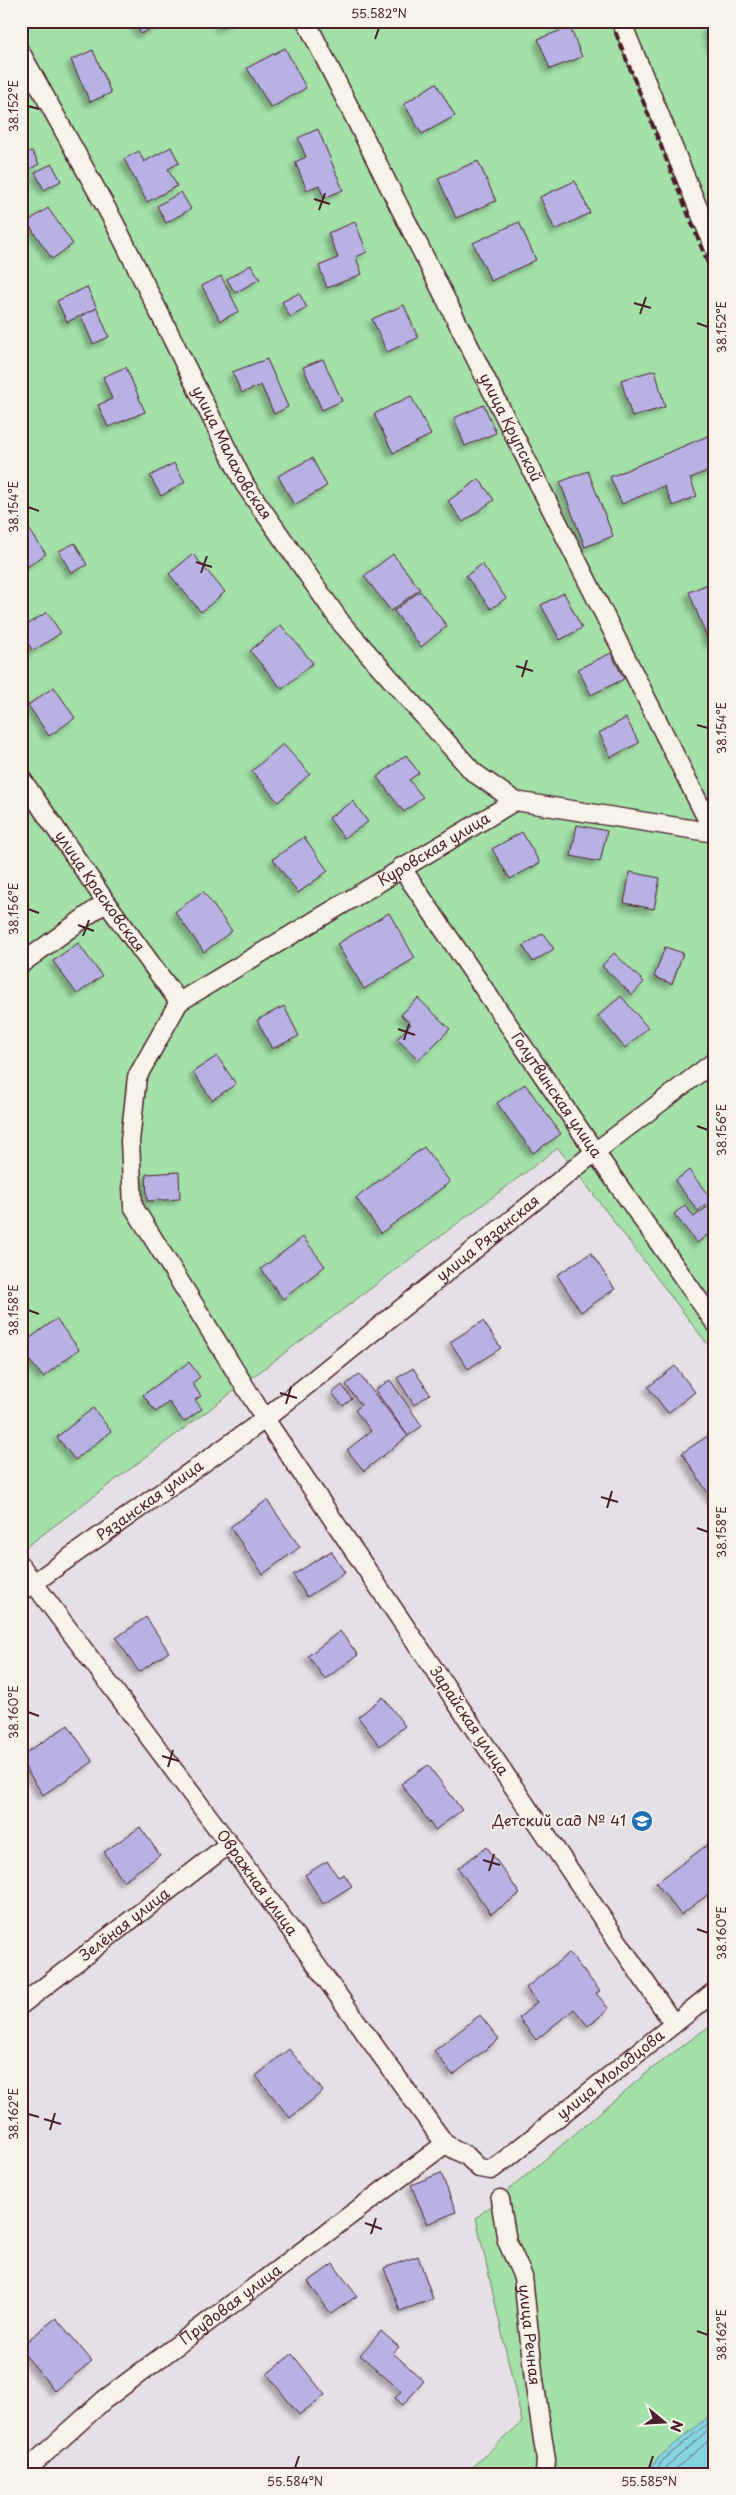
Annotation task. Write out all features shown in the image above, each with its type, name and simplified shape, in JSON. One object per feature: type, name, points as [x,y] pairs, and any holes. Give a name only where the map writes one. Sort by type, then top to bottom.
[{"type":"street","name":"улица Крупской","points":[[306,21],[715,833]]},
{"type":"street","points":[[621,21],[715,249]]},
{"type":"street","name":"улица Малаховская","points":[[21,53],[114,222],[245,485],[342,624],[473,772],[515,801]]},
{"type":"street","name":"улица Красковская","points":[[21,778],[106,902],[179,1002]]},
{"type":"street","points":[[515,801],[715,833]]},
{"type":"street","name":"Куровская улица","points":[[179,1002],[401,867],[515,801]]},
{"type":"street","name":"Голутвинская улица","points":[[401,867],[594,1152],[715,1323]]},
{"type":"street","points":[[21,964],[106,902]]},
{"type":"street","name":"Зарайская улица","points":[[179,1002],[137,1077],[130,1141],[133,1206],[265,1418],[673,2023]]},
{"type":"street","name":"улица Рязанская","points":[[265,1418],[594,1152],[715,1061]]},
{"type":"street","name":"Рязанская улица","points":[[27,1587],[265,1418]]},
{"type":"street","name":"Овражная улица","points":[[21,1566],[27,1587],[229,1844],[445,2144],[467,2156],[478,2168],[491,2170],[506,2159]]},
{"type":"street","name":"Зелёная улица","points":[[21,2006],[229,1844]]},
{"type":"street","name":"улица Молодцова","points":[[506,2159],[715,1991]]},
{"type":"street","name":"Прудовая улица","points":[[22,2474],[104,2400],[445,2144]]},
{"type":"street","name":"улица Речная","points":[[500,2200],[507,2241],[524,2277],[534,2380],[546,2460],[545,2474]]},
{"type":"green space","points":[[21,21],[715,21],[715,1354],[558,1148],[22,1550]]},
{"type":"green space","points":[[715,2022],[715,2411],[660,2457],[647,2474],[464,2474],[522,2422],[476,2218],[650,2070]]},
{"type":"water","points":[[715,2411],[715,2474],[647,2474],[659,2457]]},
{"type":"building","points":[[134,21],[158,21],[160,24],[141,34]]},
{"type":"building","points":[[218,21],[235,21],[221,28]]},
{"type":"building","points":[[715,26],[715,48],[713,49],[706,29]]},
{"type":"building","points":[[570,27],[582,57],[550,69],[538,39]]},
{"type":"building","points":[[285,48],[306,88],[271,108],[247,68]]},
{"type":"building","points":[[93,50],[111,93],[90,102],[71,60]]},
{"type":"building","points":[[436,83],[455,116],[422,134],[404,104]]},
{"type":"building","points":[[318,129],[343,190],[324,198],[319,185],[307,190],[295,162],[306,157],[298,138]]},
{"type":"building","points":[[21,146],[25,154],[32,151],[39,164],[21,174]]},
{"type":"building","points":[[171,147],[179,163],[168,169],[177,186],[147,202],[124,159],[139,151],[144,162]]},
{"type":"building","points":[[478,161],[496,201],[456,218],[438,178]]},
{"type":"building","points":[[52,164],[61,181],[44,190],[35,172]]},
{"type":"building","points":[[575,181],[590,213],[555,230],[540,197]]},
{"type":"building","points":[[181,192],[191,209],[166,223],[157,206]]},
{"type":"building","points":[[48,208],[73,244],[52,259],[27,222]]},
{"type":"building","points":[[355,222],[367,252],[356,257],[362,274],[327,288],[319,266],[338,258],[328,233]]},
{"type":"building","points":[[519,222],[536,260],[491,281],[473,243]]},
{"type":"building","points":[[251,265],[260,279],[235,293],[227,279]]},
{"type":"building","points":[[221,276],[239,311],[220,321],[202,286]]},
{"type":"building","points":[[87,287],[97,308],[67,322],[57,301]]},
{"type":"building","points":[[299,293],[307,308],[290,317],[282,302]]},
{"type":"building","points":[[404,305],[418,338],[387,352],[372,319]]},
{"type":"building","points":[[97,308],[109,337],[93,344],[81,316]]},
{"type":"building","points":[[267,359],[288,407],[274,414],[261,385],[242,393],[232,372]]},
{"type":"building","points":[[323,359],[342,401],[322,410],[303,367]]},
{"type":"building","points":[[126,367],[145,412],[108,427],[98,405],[112,399],[103,377]]},
{"type":"building","points":[[655,370],[665,407],[632,417],[621,380]]},
{"type":"building","points":[[411,396],[431,435],[393,453],[374,414]]},
{"type":"building","points":[[484,405],[496,433],[465,446],[454,418]]},
{"type":"building","points":[[715,433],[715,468],[690,478],[697,496],[673,506],[664,486],[622,504],[610,477]]},
{"type":"building","points":[[312,458],[327,486],[294,505],[278,476]]},
{"type":"building","points":[[174,463],[185,482],[161,496],[150,476]]},
{"type":"building","points":[[588,471],[613,536],[585,547],[560,482]]},
{"type":"building","points":[[479,479],[494,500],[463,522],[448,501]]},
{"type":"building","points":[[21,517],[46,554],[21,571]]},
{"type":"building","points":[[75,543],[87,565],[71,573],[59,551]]},
{"type":"building","points":[[193,554],[225,592],[201,612],[169,574]]},
{"type":"building","points":[[393,554],[420,589],[391,611],[364,576]]},
{"type":"building","points":[[482,564],[506,598],[491,609],[466,576]]},
{"type":"building","points":[[715,581],[715,641],[709,643],[689,592]]},
{"type":"building","points":[[420,591],[447,626],[421,647],[394,611]]},
{"type":"building","points":[[564,593],[582,628],[560,640],[541,605]]},
{"type":"building","points":[[47,612],[61,633],[33,651],[21,633],[21,629]]},
{"type":"building","points":[[281,625],[313,663],[282,689],[250,651]]},
{"type":"building","points":[[611,653],[624,679],[591,695],[578,669]]},
{"type":"building","points":[[54,687],[75,718],[49,736],[28,705]]},
{"type":"building","points":[[626,718],[639,743],[611,757],[599,733]]},
{"type":"building","points":[[283,744],[310,774],[278,802],[252,771]]},
{"type":"building","points":[[406,755],[419,773],[409,780],[423,797],[404,812],[377,777]]},
{"type":"building","points":[[353,801],[368,822],[344,838],[329,818]]},
{"type":"building","points":[[577,825],[607,831],[600,862],[571,856]]},
{"type":"building","points":[[522,832],[540,863],[510,879],[492,849]]},
{"type":"building","points":[[304,837],[328,871],[298,893],[273,859]]},
{"type":"building","points":[[630,872],[660,878],[654,909],[624,903]]},
{"type":"building","points":[[203,891],[232,931],[204,952],[175,912]]},
{"type":"building","points":[[389,913],[415,958],[364,989],[337,944]]},
{"type":"building","points":[[543,933],[554,949],[533,962],[523,946]]},
{"type":"building","points":[[78,943],[102,976],[77,994],[53,961]]},
{"type":"building","points":[[665,947],[683,953],[672,984],[654,977]]},
{"type":"building","points":[[614,953],[644,982],[632,995],[602,966]]},
{"type":"building","points":[[621,996],[648,1028],[625,1048],[598,1016]]},
{"type":"building","points":[[418,998],[450,1029],[419,1060],[397,1039],[411,1024],[401,1015]]},
{"type":"building","points":[[284,1006],[299,1036],[272,1049],[257,1020]]},
{"type":"building","points":[[217,1056],[236,1084],[212,1100],[193,1072]]},
{"type":"building","points":[[525,1084],[561,1134],[533,1153],[497,1103]]},
{"type":"building","points":[[424,1147],[450,1182],[381,1233],[356,1198]]},
{"type":"building","points":[[689,1170],[712,1200],[698,1211],[675,1181]]},
{"type":"building","points":[[179,1172],[180,1199],[147,1201],[146,1174]]},
{"type":"building","points":[[715,1201],[715,1229],[697,1243],[674,1214],[685,1205],[694,1217]]},
{"type":"building","points":[[303,1237],[325,1266],[283,1299],[261,1269]]},
{"type":"building","points":[[591,1253],[615,1289],[581,1312],[557,1275]]},
{"type":"building","points":[[56,1319],[79,1349],[43,1377],[21,1350],[21,1345]]},
{"type":"building","points":[[483,1321],[501,1348],[468,1369],[450,1342]]},
{"type":"building","points":[[189,1362],[200,1377],[192,1383],[201,1396],[195,1400],[202,1409],[184,1422],[169,1402],[156,1412],[143,1395]]},
{"type":"building","points":[[675,1366],[695,1392],[668,1413],[648,1387]]},
{"type":"building","points":[[413,1368],[430,1394],[414,1405],[397,1378]]},
{"type":"building","points":[[359,1374],[408,1436],[364,1471],[347,1450],[371,1431],[355,1410],[361,1405],[346,1385]]},
{"type":"building","points":[[390,1380],[422,1426],[408,1436],[375,1390]]},
{"type":"building","points":[[342,1385],[352,1399],[343,1406],[332,1393]]},
{"type":"building","points":[[93,1408],[111,1431],[75,1460],[57,1437]]},
{"type":"building","points":[[715,1431],[715,1500],[713,1501],[682,1453]]},
{"type":"building","points":[[267,1500],[300,1547],[263,1574],[230,1527]]},
{"type":"building","points":[[331,1551],[345,1573],[307,1597],[293,1575]]},
{"type":"building","points":[[146,1617],[169,1652],[139,1672],[116,1638]]},
{"type":"building","points":[[340,1631],[358,1655],[325,1679],[308,1656]]},
{"type":"building","points":[[383,1697],[405,1726],[380,1746],[358,1717]]},
{"type":"building","points":[[68,1725],[93,1762],[43,1795],[21,1761],[21,1756]]},
{"type":"building","points":[[428,1765],[462,1810],[435,1830],[401,1784]]},
{"type":"building","points":[[140,1827],[160,1855],[123,1881],[104,1852]]},
{"type":"building","points":[[715,1839],[715,1889],[681,1915],[656,1883]]},
{"type":"building","points":[[487,1847],[520,1894],[491,1914],[458,1868]]},
{"type":"building","points":[[327,1861],[338,1877],[344,1874],[352,1886],[323,1904],[305,1875]]},
{"type":"building","points":[[569,1953],[600,1991],[596,1993],[609,2009],[588,2026],[574,2009],[536,2040],[519,2018],[537,2002],[526,1988]]},
{"type":"building","points":[[480,2015],[499,2039],[453,2075],[434,2051]]},
{"type":"building","points":[[289,2049],[323,2091],[290,2118],[256,2076]]},
{"type":"building","points":[[441,2173],[456,2212],[427,2224],[411,2185]]},
{"type":"building","points":[[418,2256],[433,2299],[400,2311],[384,2268]]},
{"type":"building","points":[[333,2264],[357,2296],[331,2314],[308,2282]]},
{"type":"building","points":[[56,2318],[92,2361],[55,2391],[21,2350],[21,2346]]},
{"type":"building","points":[[381,2331],[399,2347],[393,2353],[424,2381],[403,2405],[395,2398],[401,2391],[360,2355]]},
{"type":"building","points":[[292,2354],[325,2395],[299,2415],[267,2374]]},
{"type":"railway","points":[[611,21],[715,281]]},
{"type":"place","name":"Детский сад № 41","points":[[642,1821]]}]
